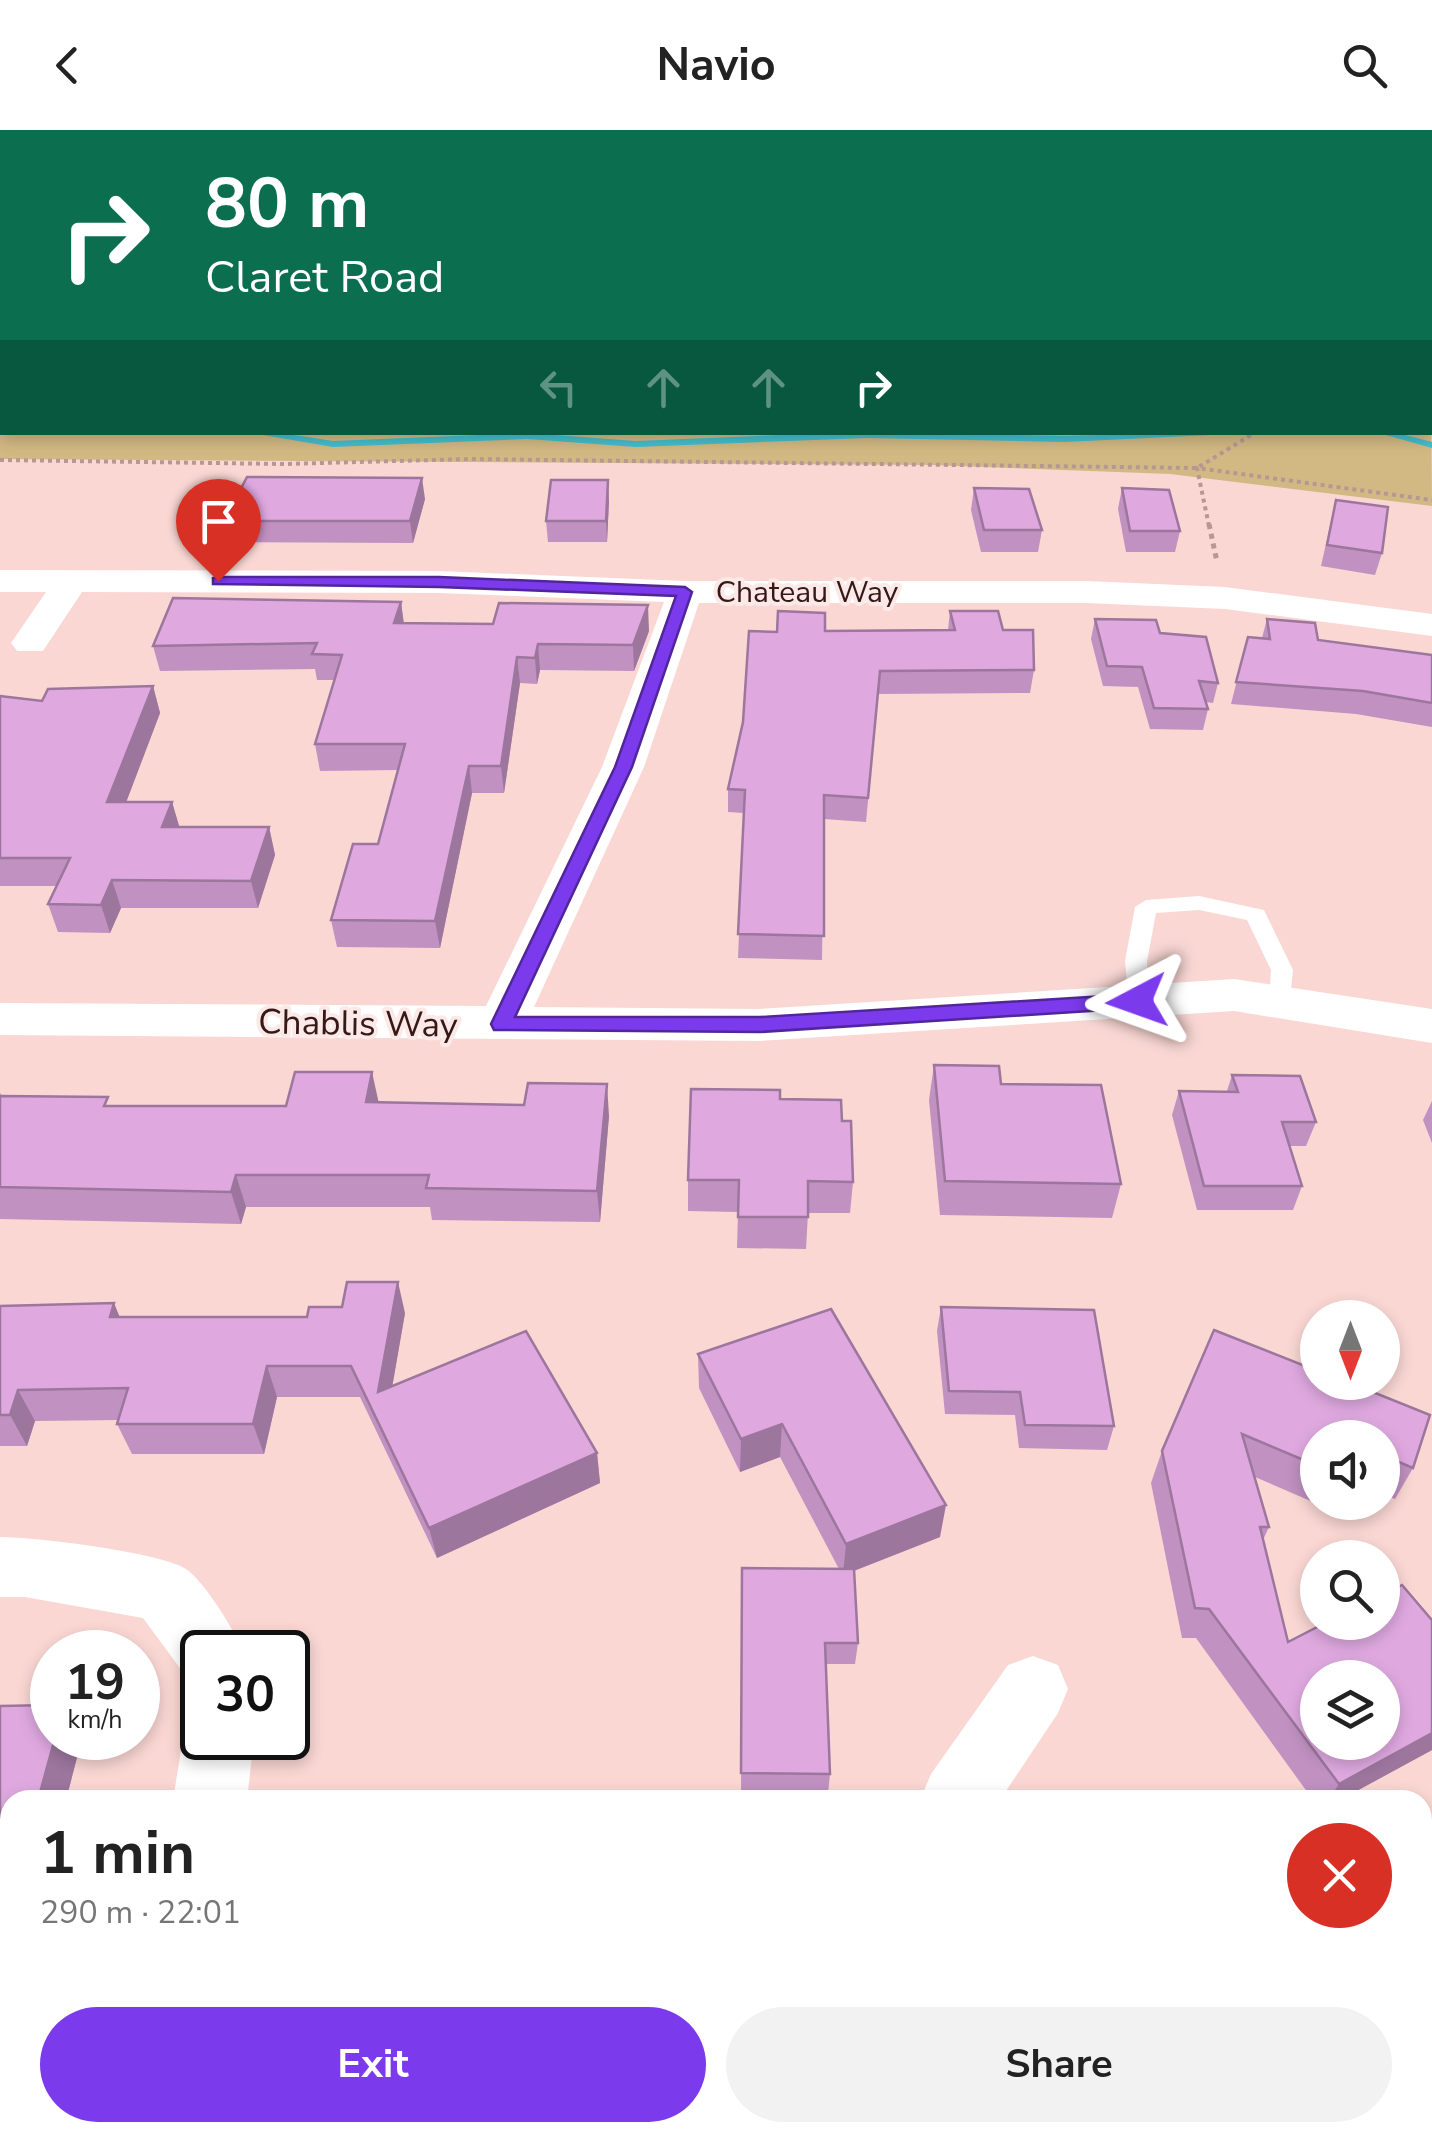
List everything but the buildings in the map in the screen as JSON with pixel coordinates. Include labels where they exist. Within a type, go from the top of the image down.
[{"type":"street","name":"Chateau Way","points":[[0,581],[439,582],[685,592],[1086,592],[1225,598],[1432,625]]},
{"type":"street","points":[[30,643],[71,581]]},
{"type":"street","points":[[501,1024],[624,767],[685,592]]},
{"type":"street","name":"Chablis Way","points":[[0,1019],[760,1024],[1234,994],[1432,1026]]},
{"type":"street","points":[[0,1567],[25,1567],[163,1591],[192,1630]]},
{"type":"street","points":[[963,1790],[1033,1690]]},
{"type":"street","points":[[211,1790],[216,1760]]},
{"type":"lane","points":[[1137,1001],[1136,961],[1146,908],[1199,903],[1256,915],[1282,970],[1281,1002]]},
{"type":"path","points":[[1197,468],[1251,435]]},
{"type":"path","points":[[0,460],[284,464],[470,459],[1197,468],[1432,500]]},
{"type":"path","points":[[1197,468],[1225,598]]},
{"type":"shaded area","points":[[0,435],[1431,435],[1432,506],[1170,474],[931,465],[0,459]]},
{"type":"waterway","points":[[271,435],[333,444],[527,436],[636,444],[867,435]]},
{"type":"waterway","points":[[867,435],[1065,439],[1148,435]]},
{"type":"waterway","points":[[1392,435],[1432,445]]},
{"type":"route","points":[[218,581],[439,582],[685,592],[624,767],[501,1024],[760,1024],[1137,1001]]}]
